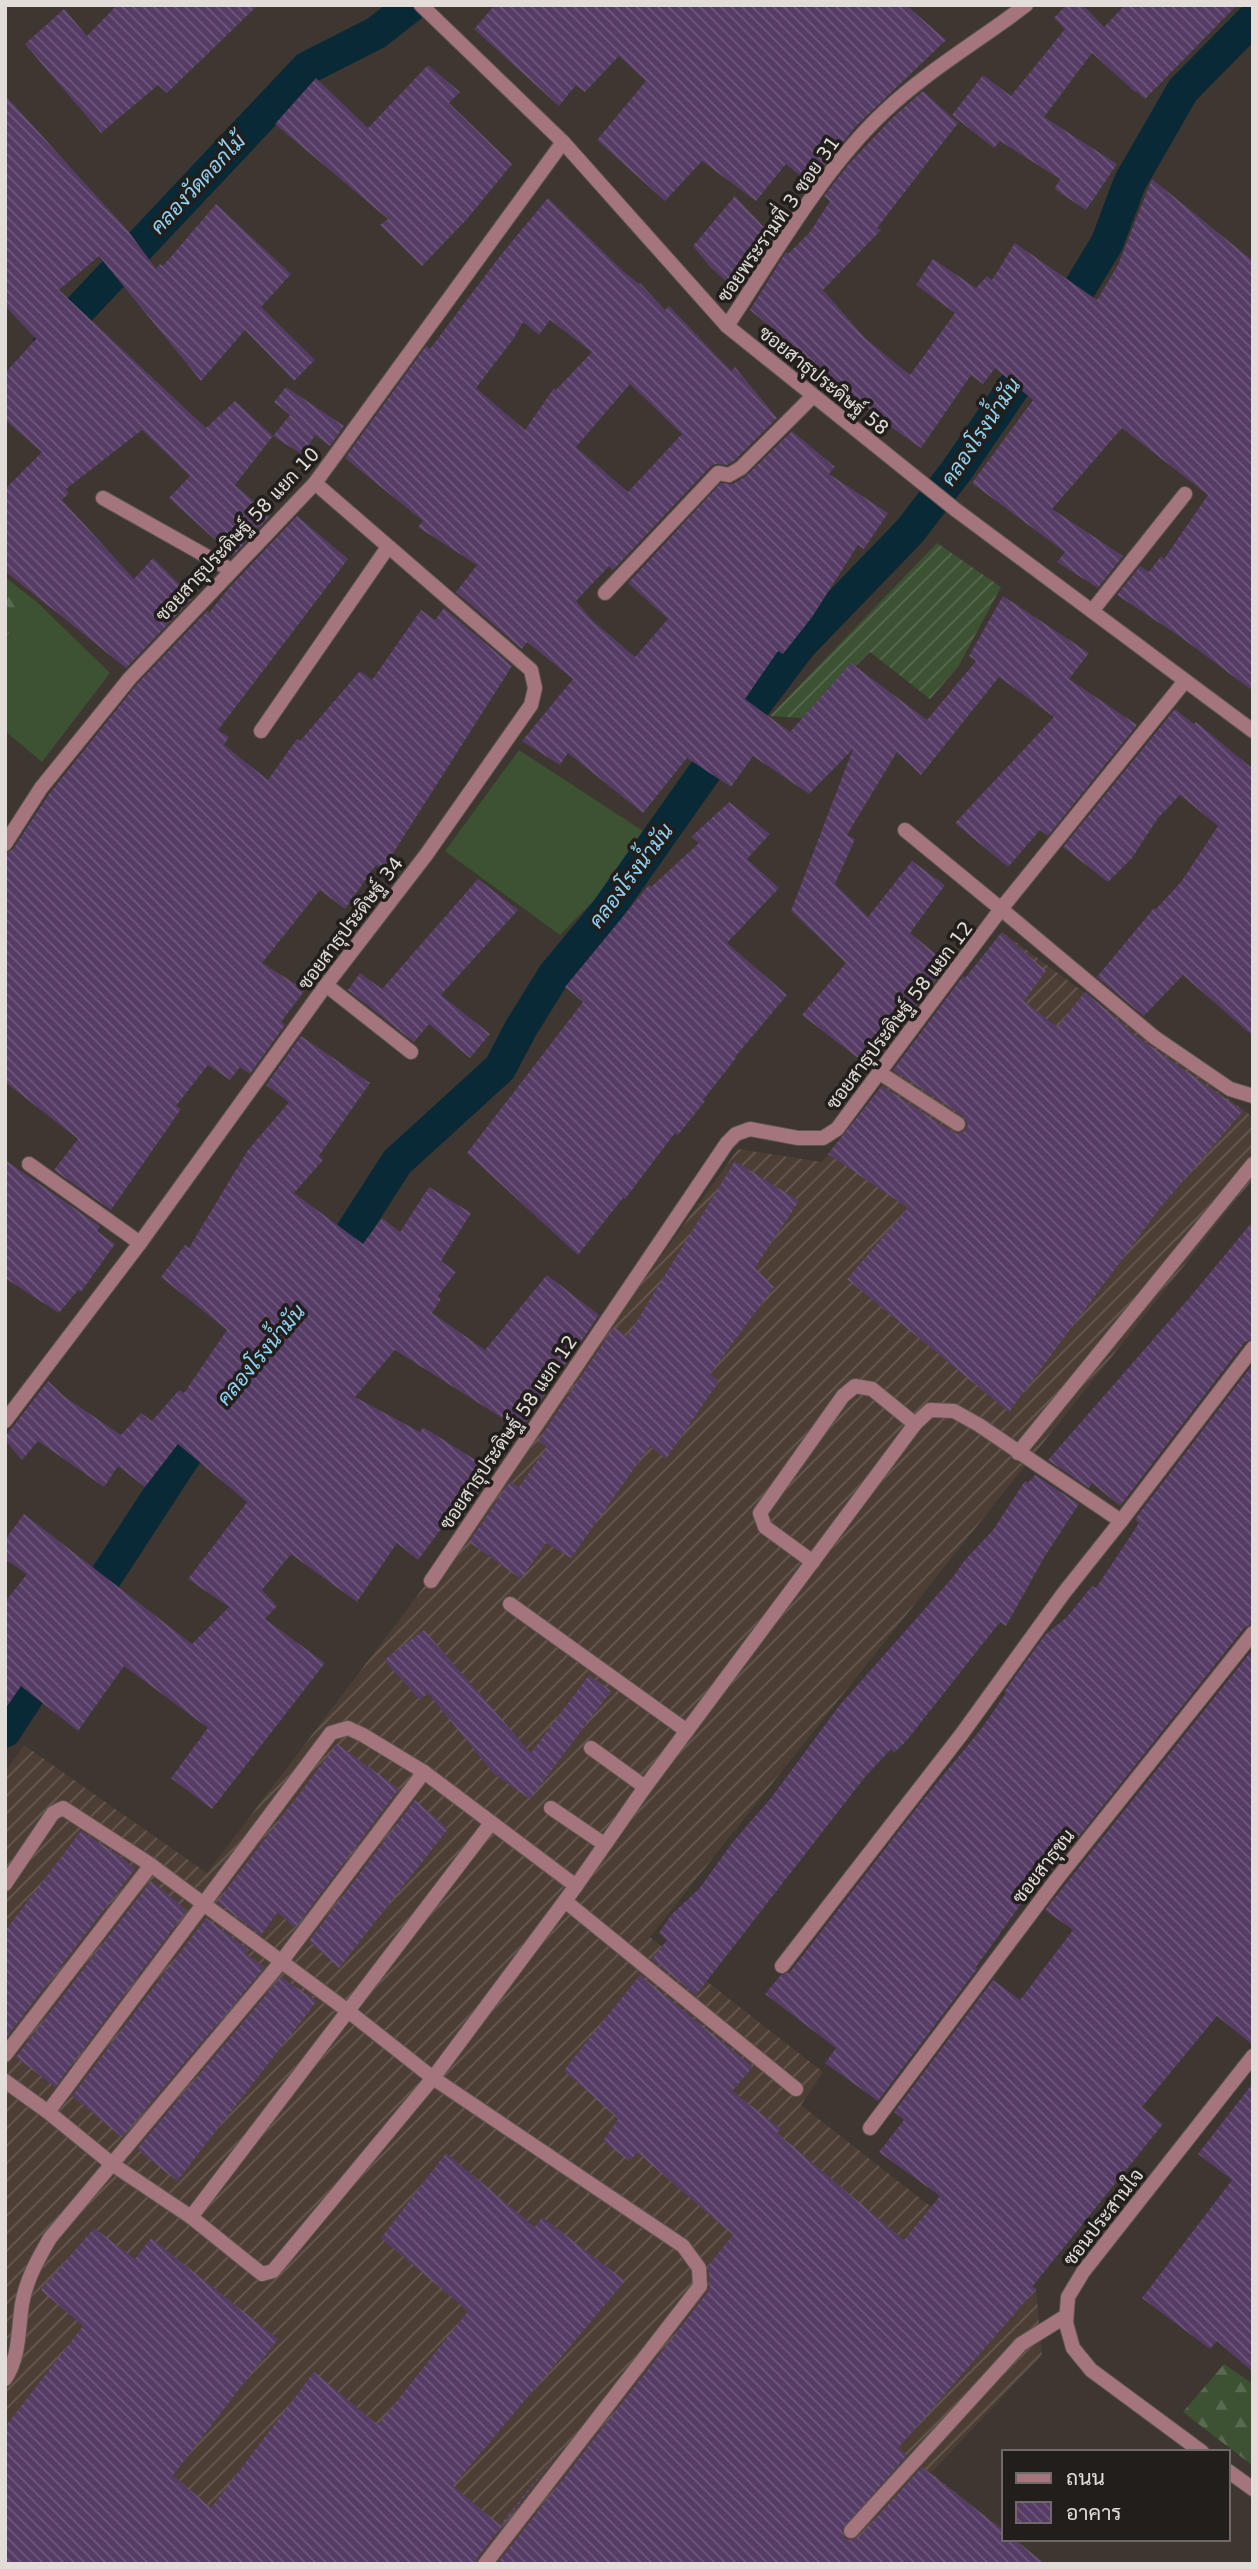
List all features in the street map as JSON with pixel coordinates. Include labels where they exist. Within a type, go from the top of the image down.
[{"type":"street","name":"ซอยสาธุประดิษฐ์ 58","points":[[421,5],[563,142],[727,326],[812,397],[956,510],[1253,731]]},
{"type":"street","name":"ซอยพระรามที่ 3 ซอย 31","points":[[727,326],[841,159],[885,111],[922,80],[1026,5]]},
{"type":"street","name":"ซอยสาธุประดิษฐ์ 58 แยก 10","points":[[5,844],[41,788],[130,678],[315,483],[563,142]]},
{"type":"street","points":[[605,593],[718,473],[729,475],[741,468],[812,397]]},
{"type":"street","name":"ซอยสาธุประดิษฐ์ 34","points":[[5,1421],[139,1243],[326,985],[426,855],[531,705],[535,688],[531,670],[315,483]]},
{"type":"street","points":[[1092,611],[1185,494]]},
{"type":"street","points":[[103,498],[231,570]]},
{"type":"street","points":[[261,731],[387,547]]},
{"type":"street","name":"ซอยสาธุประดิษฐ์ 58 แยก 12","points":[[432,1581],[727,1143],[736,1133],[750,1129],[798,1138],[823,1138],[837,1129],[1001,909],[1185,681]]},
{"type":"street","points":[[905,830],[1154,1037],[1230,1089],[1253,1096]]},
{"type":"street","points":[[326,985],[411,1052]]},
{"type":"street","points":[[880,1073],[958,1125]]},
{"type":"street","points":[[29,1164],[139,1243]]},
{"type":"street","points":[[1018,1453],[1253,1164]]},
{"type":"street","points":[[782,1966],[961,1735],[1063,1594],[1253,1348]]},
{"type":"street","points":[[813,1562],[765,1527],[760,1513],[843,1396],[855,1386],[872,1389],[915,1424]]},
{"type":"street","points":[[5,2081],[112,2164],[191,2217],[262,2274],[268,2274],[433,2078],[915,1424],[930,1410],[954,1411],[979,1425],[1121,1521]]},
{"type":"street","points":[[510,1604],[687,1731]]},
{"type":"street","name":"ซอยสาธุชน","points":[[870,2128],[1056,1880],[1253,1633]]},
{"type":"street","points":[[48,2112],[331,1733],[348,1728],[424,1772],[576,1886]]},
{"type":"street","points":[[590,1748],[645,1787]]},
{"type":"street","points":[[5,2379],[10,2371],[18,2339],[22,2302],[32,2271],[50,2238],[281,1962],[424,1772]]},
{"type":"street","points":[[5,1884],[53,1813],[63,1808],[151,1865],[348,2011],[433,2078],[683,2246],[699,2268],[700,2286],[485,2564]]},
{"type":"street","points":[[551,1808],[604,1844]]},
{"type":"street","points":[[191,2217],[491,1823]]},
{"type":"street","points":[[5,2055],[151,1865]]},
{"type":"street","points":[[565,1901],[796,2089]]},
{"type":"street","name":"ซอนประสานใจ","points":[[1066,2315],[1068,2297],[1083,2272],[1253,2056]]},
{"type":"street","points":[[1066,2315],[1073,2348],[1091,2370],[1199,2450]]},
{"type":"street","points":[[851,2531],[1021,2344],[1066,2315]]},
{"type":"street","points":[[1230,2472],[1253,2489]]},
{"type":"shaded area","points":[[1002,932],[1253,1117],[1253,1179],[650,1937],[823,2072],[801,2105],[1036,2289],[1042,2355],[931,2473],[1002,2529],[1002,2541],[1016,2541],[1045,2564],[5,2564],[5,1772],[24,1745],[207,1873],[415,1599],[738,1149],[822,1162]]},
{"type":"green space","points":[[937,543],[1001,587],[958,667],[930,699],[870,652],[802,718],[770,716]]},
{"type":"green space","points":[[5,577],[38,603],[5,638]]},
{"type":"green space","points":[[38,603],[110,673],[42,762],[5,731],[5,638]]},
{"type":"green space","points":[[519,750],[643,831],[598,896],[560,935],[445,851]]},
{"type":"green space","points":[[1224,2364],[1253,2384],[1253,2466],[1183,2412]]},
{"type":"building","points":[[117,5],[258,5],[167,93],[158,85],[101,133],[25,44],[64,9],[87,36]]},
{"type":"building","points":[[495,5],[906,5],[946,40],[855,127],[810,184],[786,164],[756,201],[702,161],[665,201],[597,140],[646,81],[619,56],[585,92],[576,85],[559,106],[474,29]]},
{"type":"building","points":[[1066,5],[1083,5],[1104,27],[1125,5],[1237,5],[1145,99],[1092,53],[1044,117],[1117,164],[1086,210],[1056,190],[1060,179],[1000,141],[994,148],[952,115],[983,75],[1011,96],[1065,29],[1054,18]]},
{"type":"building","points":[[428,65],[460,92],[449,103],[512,164],[467,219],[422,266],[380,225],[388,219],[275,124],[316,78],[368,128]]},
{"type":"building","points":[[923,91],[958,123],[877,228],[881,230],[823,290],[865,338],[910,375],[955,313],[916,285],[933,259],[976,288],[987,276],[992,280],[1015,243],[1097,300],[1118,265],[1152,179],[1253,261],[1253,691],[1182,638],[1117,595],[1140,566],[1149,572],[1161,556],[1164,559],[1208,495],[1122,428],[1052,509],[1123,556],[1098,588],[1057,562],[1065,552],[972,483],[1033,400],[995,368],[983,384],[971,375],[921,448],[888,425],[750,310],[786,252],[788,254],[810,232],[830,201],[824,196],[848,165],[892,118]]},
{"type":"building","points":[[5,95],[129,232],[156,269],[160,264],[163,266],[216,204],[291,274],[261,307],[315,360],[294,381],[245,330],[201,381],[99,256],[59,290],[206,428],[235,401],[273,436],[235,485],[270,516],[233,556],[169,498],[190,476],[142,430],[66,489],[69,493],[62,500],[134,579],[153,558],[193,598],[126,668],[5,571],[5,489],[42,452],[5,420],[5,373],[36,339],[5,306]]},
{"type":"building","points":[[735,196],[773,237],[738,292],[711,268],[693,246]]},
{"type":"building","points":[[548,198],[624,272],[640,283],[665,310],[669,306],[731,371],[735,367],[777,418],[735,460],[727,465],[711,466],[613,570],[609,566],[576,601],[592,620],[635,657],[668,619],[628,583],[721,483],[733,484],[746,476],[792,431],[835,467],[829,474],[888,513],[864,549],[858,545],[812,617],[783,654],[778,651],[745,699],[790,732],[851,663],[927,720],[976,661],[969,656],[1003,596],[1089,653],[1069,679],[1137,725],[1048,836],[1040,830],[1008,867],[955,823],[1054,717],[999,677],[921,775],[897,752],[847,835],[855,839],[835,884],[868,917],[912,861],[945,885],[910,933],[948,964],[871,1068],[802,1015],[846,963],[791,911],[853,749],[809,794],[753,756],[731,787],[687,758],[643,813],[568,753],[560,765],[522,741],[573,679],[527,642],[522,649],[456,592],[477,565],[418,527],[423,521],[345,458],[426,346],[430,349],[500,256]],"holes":[[[550,320],[592,352],[556,390],[554,388],[525,430],[476,388],[523,322],[539,335]],[[630,384],[682,434],[628,492],[576,447]]]},
{"type":"building","points":[[286,387],[344,426],[330,446],[315,435],[303,455],[273,436],[290,415],[274,402]]},
{"type":"building","points":[[297,516],[348,559],[218,730],[229,737],[224,745],[268,780],[297,739],[300,741],[360,671],[372,680],[421,610],[435,620],[444,608],[512,666],[383,869],[376,865],[345,909],[320,890],[262,963],[305,990],[281,1022],[285,1025],[250,1074],[240,1067],[230,1080],[208,1065],[176,1106],[181,1109],[111,1210],[54,1170],[78,1139],[5,1082],[5,854],[13,849],[49,794],[137,684],[207,611],[209,613]]},
{"type":"building","points":[[1175,709],[1194,724],[1196,722],[1253,769],[1253,1036],[1183,975],[1144,1016],[1097,977],[1154,908],[1156,909],[1181,882],[1218,826],[1180,795],[1158,818],[1132,858],[1108,882],[1063,847]]},
{"type":"building","points":[[729,802],[770,834],[747,859],[779,888],[727,943],[787,995],[735,1057],[678,1135],[675,1133],[578,1255],[467,1153],[583,1002],[565,987],[649,885],[651,887],[699,843],[691,837]]},
{"type":"building","points":[[478,879],[518,910],[441,995],[490,1034],[470,1058],[429,1024],[414,1042],[348,990],[360,973],[382,989]]},
{"type":"building","points":[[1002,932],[1046,971],[1024,1001],[1057,1027],[1085,992],[1129,1031],[1243,1111],[1160,1208],[1009,1412],[847,1279],[908,1208],[828,1154],[882,1086],[953,1132],[958,1134],[966,1130],[968,1124],[963,1116],[893,1070],[963,976],[965,978]]},
{"type":"building","points":[[301,1036],[370,1083],[319,1156],[323,1160],[294,1193],[363,1244],[382,1218],[400,1232],[429,1187],[471,1213],[441,1261],[456,1272],[438,1296],[441,1299],[432,1313],[485,1350],[547,1275],[599,1315],[521,1430],[395,1350],[355,1397],[420,1432],[423,1427],[493,1471],[453,1531],[444,1525],[418,1560],[397,1543],[357,1602],[291,1554],[262,1590],[277,1606],[265,1619],[325,1663],[212,1809],[171,1778],[208,1728],[124,1666],[78,1731],[21,1686],[5,1709],[5,1602],[27,1574],[5,1559],[5,1540],[24,1514],[192,1644],[229,1607],[188,1579],[247,1502],[178,1444],[145,1487],[118,1466],[104,1487],[38,1441],[22,1460],[5,1437],[48,1381],[65,1397],[121,1435],[141,1413],[152,1421],[179,1390],[184,1393],[227,1330],[161,1277],[185,1245],[189,1248],[248,1150],[289,1102],[266,1085]]},
{"type":"building","points":[[5,1160],[100,1226],[97,1231],[115,1244],[81,1292],[78,1290],[59,1313],[5,1278]]},
{"type":"building","points":[[735,1161],[799,1201],[755,1268],[774,1287],[710,1374],[719,1381],[666,1459],[650,1446],[571,1558],[546,1543],[521,1579],[469,1542],[510,1482],[519,1487],[547,1447],[538,1441],[614,1327],[627,1337]]},
{"type":"building","points":[[1253,1221],[1253,1339],[1245,1342],[1120,1506],[1092,1483],[1089,1488],[1048,1460],[1191,1296]]},
{"type":"building","points":[[1253,1364],[1253,1624],[1245,1627],[1029,1899],[1026,1897],[977,1969],[878,2101],[825,2063],[836,2048],[765,1994],[781,1975],[790,1972],[982,1728],[1045,1635],[1067,1617],[1092,1586],[1096,1588],[1139,1523],[1135,1519]]},
{"type":"building","points":[[1035,1475],[1079,1504],[1045,1556],[1006,1626],[1000,1622],[907,1740],[894,1753],[891,1749],[865,1777],[696,1995],[652,1959],[667,1940],[659,1933],[672,1914],[699,1889],[839,1706],[993,1530],[1025,1481],[1028,1483]]},
{"type":"building","points":[[424,1630],[531,1753],[589,1675],[611,1691],[530,1799],[494,1774],[428,1693],[420,1700],[384,1660]]},
{"type":"building","points":[[1253,1649],[1253,2045],[1217,2016],[1142,2107],[1163,2124],[1032,2287],[1036,2289],[898,2448],[907,2455],[842,2530],[844,2538],[848,2540],[858,2538],[922,2467],[1002,2529],[1002,2541],[1016,2541],[1045,2564],[497,2564],[708,2292],[708,2266],[733,2235],[638,2153],[629,2161],[603,2141],[618,2119],[564,2070],[640,1975],[753,2067],[732,2091],[781,2129],[777,2133],[904,2240],[940,2196],[879,2152],[904,2120],[894,2112],[993,1980],[1020,2000],[1073,1930],[1045,1910]]},
{"type":"building","points":[[337,1744],[399,1789],[295,1928],[278,1912],[261,1935],[217,1902]]},
{"type":"building","points":[[415,1800],[448,1829],[339,1968],[309,1941]]},
{"type":"building","points":[[81,1831],[135,1869],[5,2039],[5,1931]]},
{"type":"building","points":[[151,1881],[187,1910],[55,2087],[16,2057]]},
{"type":"building","points":[[206,1918],[249,1950],[246,1954],[265,1967],[122,2137],[72,2096]]},
{"type":"building","points":[[281,1977],[317,2001],[177,2181],[137,2149]]},
{"type":"building","points":[[1253,2083],[1253,2372],[1217,2341],[1210,2349],[1142,2298],[1232,2180],[1198,2154]]},
{"type":"building","points":[[446,2153],[535,2227],[542,2217],[625,2281],[453,2486],[500,2525],[574,2433],[477,2558],[476,2564],[5,2564],[5,2427],[83,2326],[41,2290],[94,2228],[135,2259],[151,2238],[278,2339],[173,2475],[211,2508],[314,2372],[378,2425],[468,2311],[381,2238]]},
{"type":"waterway","name":"คลองวัดดอกไม้","points":[[50,341],[307,68],[376,33],[412,5]]},
{"type":"waterway","name":"คลองโรงน้ำมัน","points":[[327,1271],[397,1162],[500,1068],[554,975],[606,912],[711,763],[800,645],[910,531],[957,470],[1069,306],[1107,243],[1130,182],[1183,90],[1253,19]]},
{"type":"waterway","name":"คลองโรงน้ำมัน","points":[[81,1615],[212,1414]]},
{"type":"waterway","name":"คลองโรงน้ำมัน","points":[[5,1731],[55,1654]]}]
